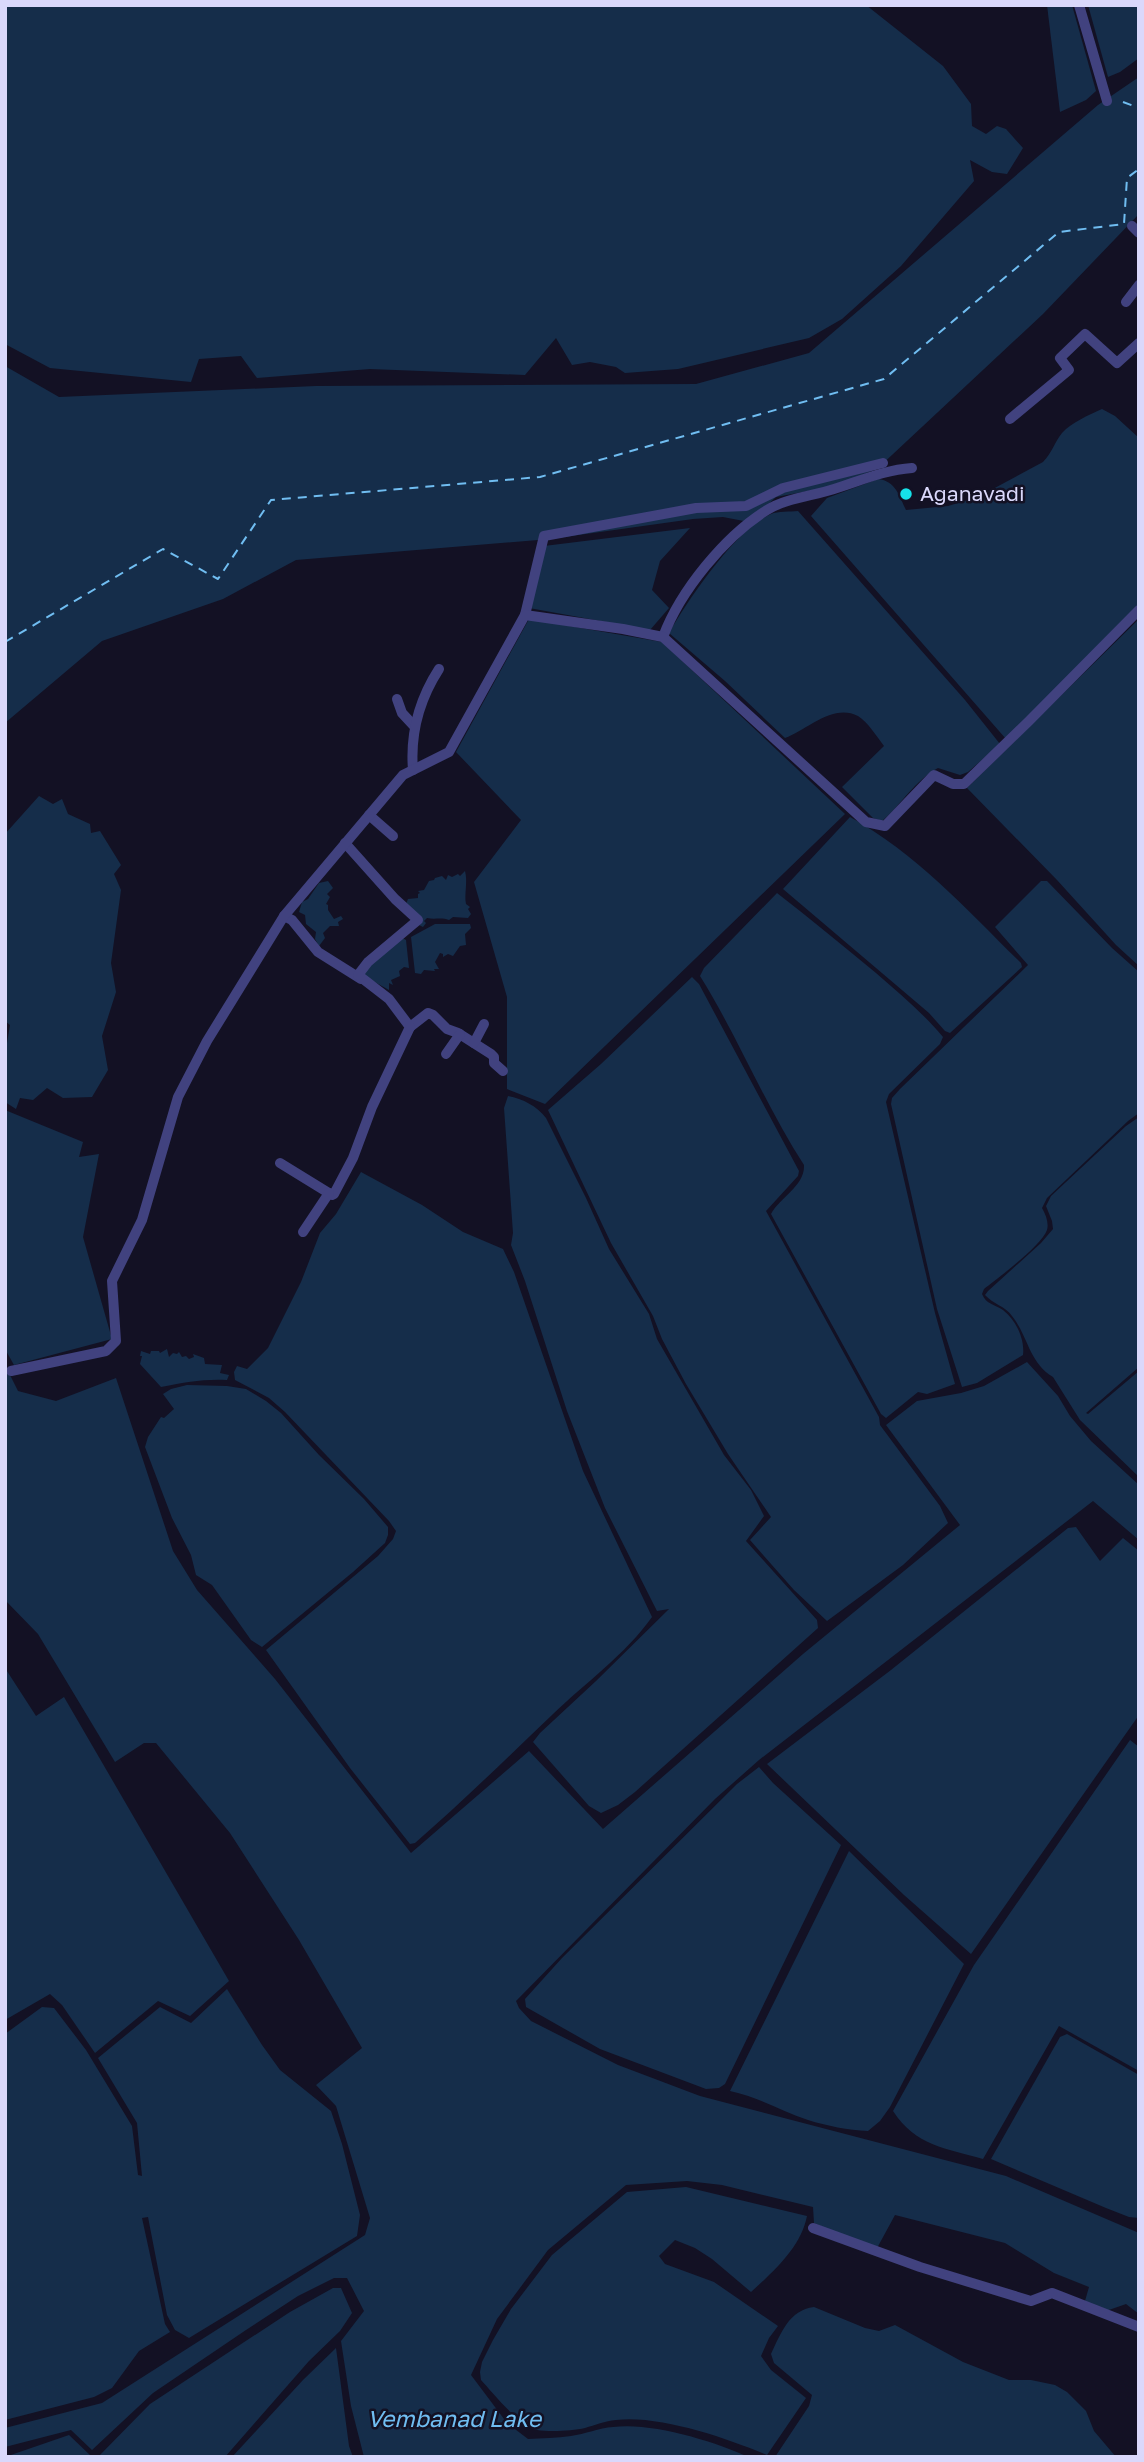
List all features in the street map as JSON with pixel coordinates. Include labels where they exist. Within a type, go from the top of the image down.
[{"type":"street","points":[[1079,5],[1107,101]]},
{"type":"street","points":[[1126,303],[1139,285]]},
{"type":"street","points":[[1010,419],[1069,370],[1060,358],[1085,334],[1117,363],[1139,343]]},
{"type":"street","points":[[11,1371],[106,1351],[116,1341],[112,1281],[142,1220],[178,1097],[207,1041],[284,916],[345,843],[403,775],[449,752],[525,615],[544,536],[696,508],[746,506],[783,488],[883,463]]},
{"type":"street","points":[[663,637],[678,607],[720,548],[768,509],[874,475],[912,468]]},
{"type":"street","points":[[525,615],[663,637],[866,822],[885,826],[934,775],[953,784],[964,784],[1139,610]]},
{"type":"street","points":[[413,770],[417,713],[439,669]]},
{"type":"street","points":[[397,699],[402,713],[415,727]]},
{"type":"street","points":[[369,815],[393,836]]},
{"type":"street","points":[[345,843],[395,899],[418,920],[360,970],[358,975],[361,979]]},
{"type":"street","points":[[284,916],[292,920],[318,952],[389,999],[410,1027]]},
{"type":"street","points":[[281,1163],[334,1194],[354,1158],[372,1107],[410,1027],[428,1013],[447,1029],[460,1034],[494,1057],[494,1063],[503,1071]]},
{"type":"street","points":[[474,1043],[484,1024]]},
{"type":"street","points":[[446,1054],[460,1034]]},
{"type":"street","points":[[303,1232],[329,1193]]},
{"type":"street","points":[[813,2228],[920,2267],[1031,2301],[1046,2293],[1052,2293],[1139,2327]]},
{"type":"water","points":[[5,5],[866,5],[943,66],[971,104],[972,126],[986,134],[997,126],[1006,129],[1023,148],[1007,174],[992,172],[970,160],[974,181],[901,266],[842,319],[809,338],[678,369],[625,373],[616,367],[590,362],[572,365],[556,338],[525,375],[370,369],[257,378],[241,356],[199,359],[191,382],[50,368],[5,344]]},
{"type":"water","points":[[1047,5],[1072,5],[1096,91],[1086,100],[1060,112]]},
{"type":"water","points":[[1088,5],[1139,5],[1139,58],[1108,77]]},
{"type":"water","points":[[1139,77],[1139,214],[1043,314],[877,469],[835,486],[776,497],[749,522],[723,517],[693,519],[550,539],[296,560],[223,599],[102,641],[5,723],[5,366],[59,397],[316,386],[696,384],[809,353],[1098,105]]},
{"type":"water","points":[[1102,409],[1115,416],[1139,438],[1139,604],[1006,739],[811,516],[827,498],[878,479],[893,486],[906,510],[948,506],[978,497],[1043,462],[1066,429]]},
{"type":"water","points":[[798,511],[965,700],[1000,744],[968,772],[960,775],[938,768],[930,773],[882,821],[873,818],[842,787],[884,746],[862,719],[849,713],[830,715],[785,738],[669,633],[700,585],[743,534],[771,514]]},
{"type":"water","points":[[690,528],[660,561],[652,590],[669,608],[650,630],[529,608],[544,546]]},
{"type":"water","points":[[529,619],[662,642],[845,814],[545,1104],[507,1089],[507,997],[474,882],[521,820],[456,752]]},
{"type":"water","points":[[1139,619],[1139,966],[967,788]]},
{"type":"water","points":[[39,796],[53,804],[62,799],[68,814],[90,824],[91,833],[100,831],[121,865],[114,874],[121,890],[111,963],[116,992],[102,1036],[108,1070],[92,1097],[63,1098],[47,1088],[33,1100],[20,1098],[16,1109],[5,1102],[5,1055],[10,1025],[5,1021],[5,834]]},
{"type":"water","points":[[850,817],[874,831],[919,865],[1021,963],[1022,967],[950,1033],[783,889]]},
{"type":"water","points":[[465,871],[466,904],[470,907],[468,909],[471,914],[468,918],[427,918],[423,927],[419,925],[406,904],[408,899],[418,898],[418,891],[424,890],[429,881],[435,878],[442,876],[446,880],[448,875],[460,876]]},
{"type":"water","points":[[328,881],[333,888],[327,894],[330,897],[326,904],[328,910],[334,919],[341,916],[343,919],[338,922],[339,926],[330,926],[323,933],[325,938],[319,946],[315,939],[316,932],[306,924],[305,915],[299,912],[302,902],[308,899],[319,883]]},
{"type":"water","points":[[1041,881],[1047,881],[1139,972],[1139,1113],[1047,1198],[1042,1208],[1048,1225],[1043,1237],[1019,1261],[984,1289],[982,1294],[986,1300],[1008,1314],[1016,1324],[1023,1343],[1023,1355],[977,1383],[962,1387],[937,1309],[891,1104],[892,1098],[900,1089],[1028,965],[995,927]]},
{"type":"water","points":[[777,893],[876,973],[943,1037],[940,1044],[889,1094],[886,1102],[935,1313],[955,1384],[927,1394],[918,1392],[886,1418],[881,1414],[771,1214],[801,1179],[804,1165],[700,976],[704,968]]},
{"type":"water","points":[[435,924],[470,924],[471,928],[465,934],[466,945],[460,946],[453,956],[448,954],[443,957],[440,953],[435,962],[439,969],[415,973],[411,937]]},
{"type":"water","points":[[399,936],[406,940],[409,968],[404,967],[399,971],[400,976],[391,980],[393,985],[389,983],[389,990],[364,976],[365,969]]},
{"type":"water","points":[[692,977],[699,984],[799,1171],[798,1176],[766,1211],[879,1417],[880,1425],[940,1506],[948,1523],[903,1565],[827,1621],[794,1590],[750,1540],[771,1517],[728,1454],[686,1384],[653,1316],[611,1243],[548,1110],[601,1064]]},
{"type":"water","points":[[508,1096],[529,1104],[546,1118],[609,1249],[649,1314],[657,1339],[724,1455],[751,1490],[764,1516],[746,1541],[817,1620],[818,1628],[635,1792],[618,1805],[601,1813],[589,1806],[533,1742],[669,1609],[657,1611],[605,1508],[567,1411],[511,1245],[513,1233],[504,1108]]},
{"type":"water","points":[[5,1110],[83,1142],[79,1157],[99,1154],[83,1237],[112,1339],[14,1365],[5,1349]]},
{"type":"water","points":[[1139,1117],[1139,1367],[1086,1413],[1139,1371],[1139,1477],[1080,1420],[1053,1377],[1034,1357],[1012,1316],[985,1295],[1053,1229],[1046,1206],[1051,1196]]},
{"type":"water","points":[[361,1172],[422,1205],[463,1232],[503,1249],[514,1272],[583,1471],[652,1617],[617,1656],[433,1827],[415,1843],[410,1844],[350,1768],[266,1650],[378,1556],[393,1539],[396,1531],[285,1412],[269,1398],[235,1380],[234,1372],[237,1366],[247,1369],[268,1348],[301,1282],[320,1233],[336,1214]]},
{"type":"water","points":[[167,1349],[169,1357],[179,1352],[182,1357],[189,1359],[194,1357],[193,1354],[204,1358],[205,1364],[222,1365],[220,1373],[229,1375],[227,1380],[194,1381],[161,1387],[140,1364],[140,1356],[141,1351],[150,1354],[151,1351],[160,1353]]},
{"type":"water","name":"Vembanad Lake","points":[[1027,1362],[1058,1396],[1070,1416],[1091,1441],[1139,1485],[1139,1540],[1093,1501],[759,1760],[715,1799],[516,2001],[531,2021],[618,2065],[700,2096],[1006,2176],[1139,2233],[1139,2314],[1126,2304],[1106,2311],[1085,2301],[1089,2287],[1054,2273],[1005,2243],[895,2215],[876,2250],[814,2223],[813,2207],[722,2185],[687,2181],[626,2185],[548,2250],[497,2319],[471,2375],[507,2423],[528,2439],[571,2436],[613,2427],[646,2427],[700,2439],[749,2457],[364,2457],[351,2406],[341,2341],[364,2311],[347,2278],[334,2278],[298,2296],[246,2330],[153,2393],[92,2450],[71,2430],[5,2447],[5,2428],[102,2403],[365,2235],[370,2218],[336,2106],[316,2085],[362,2048],[299,1940],[230,1833],[156,1743],[144,1743],[115,1762],[38,1634],[5,1600],[5,1365],[18,1391],[56,1401],[116,1378],[173,1551],[197,1590],[275,1679],[411,1853],[529,1751],[603,1829],[803,1654],[960,1525],[886,1425],[917,1401],[984,1386]]},
{"type":"water","points":[[187,1385],[246,1389],[266,1401],[281,1413],[388,1527],[385,1543],[262,1647],[251,1640],[212,1585],[196,1575],[191,1555],[172,1518],[145,1447],[161,1417],[164,1418],[174,1409],[163,1394]]},
{"type":"water","points":[[1076,1527],[1100,1561],[1123,1538],[1139,1551],[1139,1715],[971,1954],[904,1895],[767,1764],[891,1670],[1068,1528]]},
{"type":"water","points":[[5,1668],[36,1716],[64,1697],[229,1981],[190,2016],[158,2001],[95,2053],[62,2005],[50,1994],[5,2020]]},
{"type":"water","points":[[1130,1740],[1139,1747],[1139,2071],[1059,2026],[983,2159],[922,2139],[911,2132],[893,2111],[974,1965]]},
{"type":"water","points":[[759,1767],[841,1845],[725,2084],[719,2088],[706,2089],[600,2049],[526,2007],[525,1999],[562,1958],[737,1784]]},
{"type":"water","points":[[849,1851],[964,1964],[890,2107],[868,2131],[815,2122],[730,2091]]},
{"type":"water","points":[[227,1989],[280,2070],[331,2111],[360,2215],[357,2236],[189,2338],[175,2330],[167,2315],[148,2217],[142,2218],[165,2324],[170,2332],[139,2351],[112,2388],[94,2397],[5,2420],[5,2034],[42,2007],[54,2008],[86,2050],[132,2126],[138,2175],[142,2176],[137,2123],[98,2058],[160,2007],[191,2023]]},
{"type":"water","points":[[1067,2034],[1139,2075],[1139,2218],[1106,2208],[991,2159],[1060,2037]]},
{"type":"water","points":[[686,2187],[807,2216],[793,2248],[751,2292],[712,2259],[675,2240],[659,2256],[665,2264],[714,2282],[778,2326],[761,2356],[771,2370],[806,2398],[767,2455],[713,2435],[652,2421],[616,2420],[580,2429],[554,2431],[530,2428],[507,2409],[481,2380],[482,2362],[511,2309],[552,2255],[627,2192]]},
{"type":"water","points":[[333,2288],[341,2288],[352,2313],[340,2331],[309,2361],[225,2457],[98,2457],[150,2404],[290,2312]]},
{"type":"water","points":[[814,2307],[865,2328],[879,2331],[895,2325],[963,2362],[1009,2380],[1031,2380],[1055,2385],[1067,2392],[1086,2411],[1094,2431],[1116,2457],[775,2457],[809,2406],[812,2395],[774,2363],[771,2354],[792,2318],[805,2309]]},
{"type":"water","points":[[336,2348],[349,2446],[353,2457],[232,2457],[303,2380]]},
{"type":"water","points":[[69,2435],[92,2457],[5,2457]]},
{"type":"ferry route","points":[[1123,102],[1139,108]]},
{"type":"ferry route","points":[[5,642],[163,549],[218,579],[271,500],[540,477],[884,379],[1059,232],[1124,224],[1127,178],[1139,169]]},
{"type":"place","name":"Aganavadi","points":[[906,494]]}]
